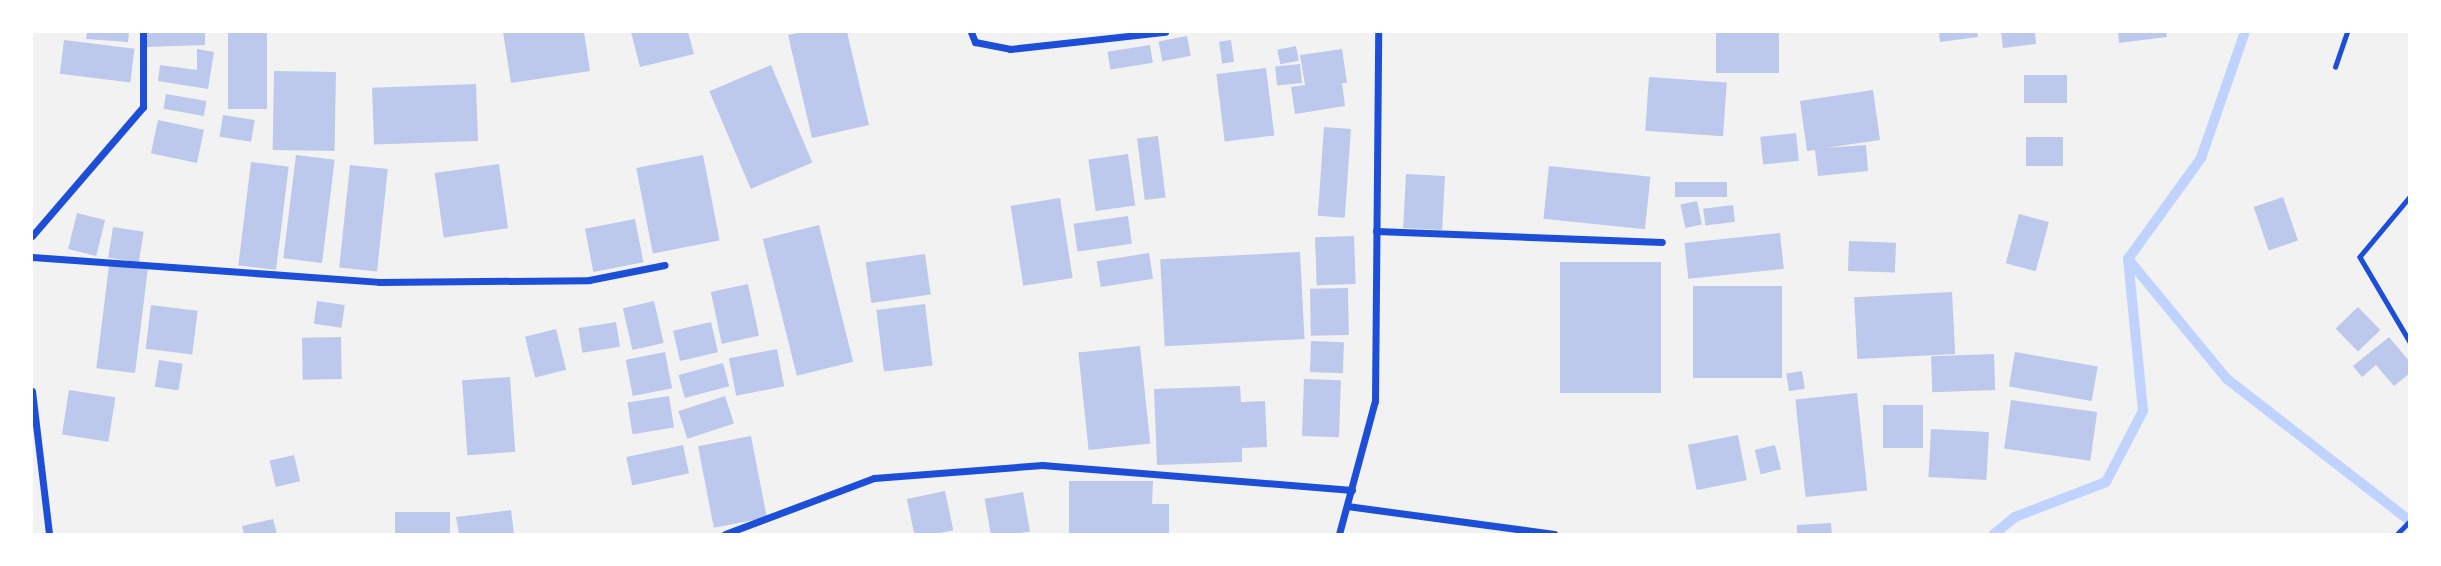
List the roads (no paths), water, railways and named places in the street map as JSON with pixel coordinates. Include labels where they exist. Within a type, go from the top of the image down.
[{"type":"street","points":[[32,236],[143,107],[143,32]]},
{"type":"street","points":[[971,32],[975,42],[1010,49],[1165,32]]},
{"type":"street","points":[[1339,534],[1375,401],[1378,32]]},
{"type":"street","points":[[1376,231],[1662,242]]},
{"type":"street","points":[[32,257],[379,282],[589,280],[665,265]]},
{"type":"street","points":[[32,391],[50,534]]},
{"type":"street","points":[[725,534],[874,478],[1042,465],[1352,490]]},
{"type":"street","points":[[1347,506],[1554,534]]},
{"type":"waterway","points":[[1994,534],[2015,517],[2106,482],[2143,411],[2128,259],[2201,158],[2245,32]]},
{"type":"waterway","points":[[2128,259],[2227,379],[2410,521]]}]
